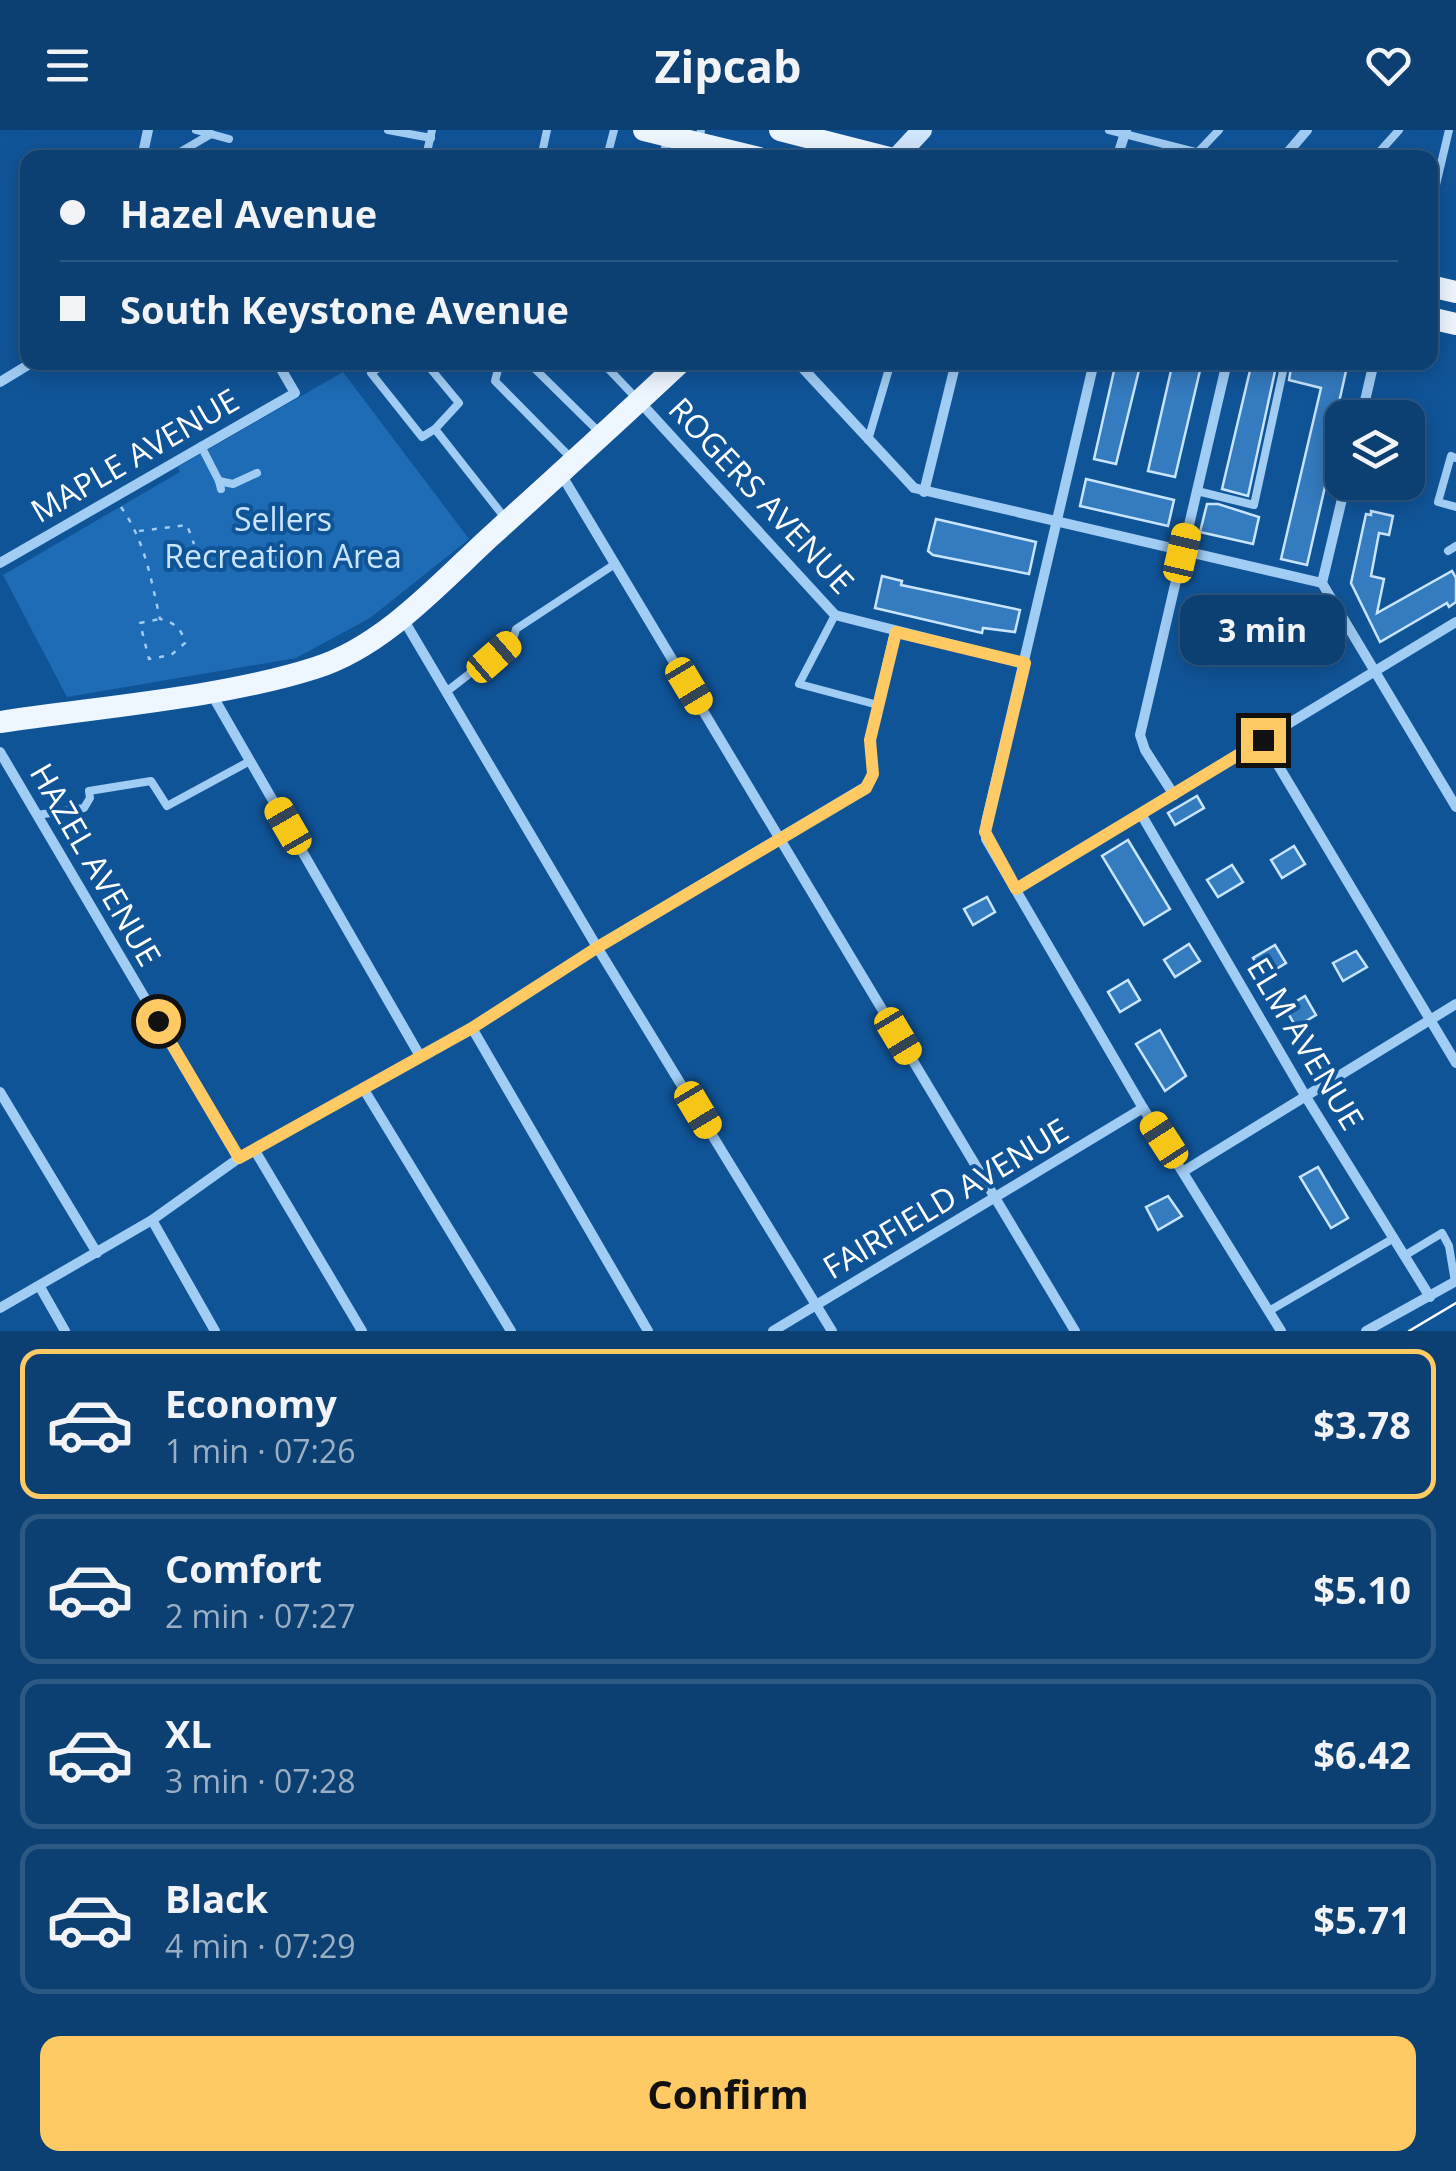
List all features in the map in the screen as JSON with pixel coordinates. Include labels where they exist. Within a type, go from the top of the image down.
[{"type":"main road","points":[[644,130],[665,147],[698,143],[725,150]]},
{"type":"main road","points":[[780,130],[839,138],[871,150]]},
{"type":"main road","points":[[901,150],[922,130]]},
{"type":"main road","points":[[0,722],[210,690],[317,668],[368,642],[508,522],[673,370]]},
{"type":"street","points":[[143,150],[148,130]]},
{"type":"street","points":[[1290,150],[1306,130]]},
{"type":"street","points":[[144,145],[147,150]]},
{"type":"street","name":"MAPLE AVENUE","points":[[0,563],[295,394],[282,370]]},
{"type":"street","points":[[804,370],[906,481],[924,492],[1322,583]]},
{"type":"street","points":[[924,492],[954,370]]},
{"type":"street","points":[[1092,370],[985,832],[1143,1108],[1281,1331]]},
{"type":"street","points":[[1174,795],[1145,750],[1140,735],[1226,370]]},
{"type":"street","points":[[1365,400],[1372,370]]},
{"type":"street","name":"ROGERS AVENUE","points":[[638,402],[835,615],[1025,663]]},
{"type":"street","points":[[567,467],[615,564],[1074,1331]]},
{"type":"street","points":[[1342,500],[1322,583],[1456,807]]},
{"type":"street","points":[[401,616],[832,1331]]},
{"type":"street","points":[[1016,889],[1456,622]]},
{"type":"street","points":[[0,1308],[152,1220],[239,1158],[472,1028],[598,947],[869,784],[873,774],[870,740],[896,632]]},
{"type":"street","points":[[210,690],[420,1056]]},
{"type":"street","points":[[1263,740],[1456,1062]]},
{"type":"street","name":"HAZEL AVENUE","points":[[0,752],[239,1158]]},
{"type":"street","name":"ELM AVENUE","points":[[1142,814],[1306,1097],[1430,1298]]},
{"type":"street","points":[[1184,1171],[1456,1004]]},
{"type":"street","points":[[472,1028],[648,1331]]},
{"type":"street","points":[[362,1088],[511,1331]]},
{"type":"street","points":[[0,1092],[98,1253]]},
{"type":"street","name":"FAIRFIELD AVENUE","points":[[772,1331],[1143,1108]]},
{"type":"street","points":[[254,1149],[362,1331]]},
{"type":"street","points":[[152,1220],[215,1331]]},
{"type":"street","points":[[1366,1331],[1456,1281]]},
{"type":"street","points":[[40,1287],[65,1331]]},
{"type":"lane","points":[[196,130],[229,139]]},
{"type":"lane","points":[[388,130],[432,134]]},
{"type":"lane","points":[[1110,130],[1191,150]]},
{"type":"lane","points":[[1200,150],[1219,130]]},
{"type":"lane","points":[[1381,150],[1399,130]]},
{"type":"lane","points":[[1438,176],[1449,130]]},
{"type":"lane","points":[[184,150],[211,134]]},
{"type":"lane","points":[[375,370],[371,373],[422,437],[460,402],[431,370]]},
{"type":"lane","points":[[497,370],[494,381],[567,467]]},
{"type":"lane","points":[[536,370],[602,435]]},
{"type":"lane","points":[[609,370],[638,402]]},
{"type":"lane","points":[[868,440],[889,370]]},
{"type":"lane","points":[[1197,491],[1254,505],[1283,370]]},
{"type":"lane","points":[[435,429],[508,522]]},
{"type":"lane","points":[[201,446],[220,485],[258,474]]},
{"type":"lane","points":[[1456,458],[1451,456],[1438,502],[1456,507]]},
{"type":"lane","points":[[251,559],[270,562],[290,554]]},
{"type":"lane","points":[[446,692],[513,640],[516,629],[615,564]]},
{"type":"lane","points":[[835,615],[799,684],[878,705]]},
{"type":"lane","points":[[38,816],[84,808],[89,791],[151,781],[167,806],[250,761]]},
{"type":"lane","points":[[1404,1256],[1442,1234],[1449,1246],[1456,1281]]},
{"type":"lane","points":[[1269,1311],[1394,1238]]},
{"type":"path","points":[[114,498],[137,531],[161,622]]},
{"type":"path","points":[[137,531],[187,525],[194,544]]},
{"type":"path","points":[[170,621],[185,643],[149,659],[140,623],[161,622],[170,621]]},
{"type":"green space","name":"Sellers Recreation Area","points":[[343,372],[469,539],[370,618],[296,658],[67,697],[3,575],[180,472],[178,467]]},
{"type":"building","points":[[1114,370],[1139,370],[1116,464],[1094,459]]},
{"type":"building","points":[[1171,370],[1200,370],[1175,477],[1148,471]]},
{"type":"building","points":[[1250,370],[1275,370],[1248,496],[1222,489]]},
{"type":"building","points":[[1291,370],[1346,370],[1340,400],[1325,400],[1325,487],[1307,565],[1281,559],[1321,388],[1289,380]]},
{"type":"building","points":[[1086,479],[1174,500],[1168,526],[1080,506]]},
{"type":"building","points":[[1207,504],[1259,517],[1253,544],[1200,532]]},
{"type":"building","points":[[1371,511],[1393,516],[1389,535],[1379,533],[1371,576],[1384,579],[1377,613],[1452,571],[1456,578],[1456,602],[1449,607],[1447,603],[1380,642],[1351,583],[1366,514],[1371,515]]},
{"type":"building","points":[[936,519],[1036,542],[1029,574],[933,555],[928,551]]},
{"type":"building","points":[[882,576],[902,581],[901,585],[1020,610],[1015,632],[983,628],[982,633],[875,608]]},
{"type":"building","points":[[1197,796],[1204,808],[1175,825],[1168,813]]},
{"type":"building","points":[[1128,840],[1170,909],[1144,925],[1102,856]]},
{"type":"building","points":[[1294,846],[1305,864],[1282,878],[1271,860]]},
{"type":"building","points":[[1232,865],[1243,882],[1218,897],[1207,880]]},
{"type":"building","points":[[987,897],[995,912],[973,925],[964,909]]},
{"type":"building","points":[[1189,944],[1200,961],[1175,977],[1164,960]]},
{"type":"building","points":[[1275,945],[1286,963],[1265,976],[1253,958]]},
{"type":"building","points":[[1356,951],[1367,967],[1343,981],[1333,963]]},
{"type":"building","points":[[1128,980],[1140,1000],[1120,1012],[1108,992]]},
{"type":"building","points":[[1305,996],[1316,1015],[1296,1027],[1285,1008]]},
{"type":"building","points":[[1160,1030],[1186,1076],[1165,1091],[1136,1044]]},
{"type":"building","points":[[1318,1167],[1348,1218],[1331,1228],[1300,1177]]},
{"type":"building","points":[[1168,1196],[1182,1216],[1158,1230],[1146,1207]]},
{"type":"tram line","points":[[1409,1331],[1456,1303]]},
{"type":"route","points":[[158,1021],[239,1158],[472,1028],[598,947],[866,788],[873,774],[870,740],[896,632],[1025,663],[985,832],[1016,889],[1263,740]]}]
